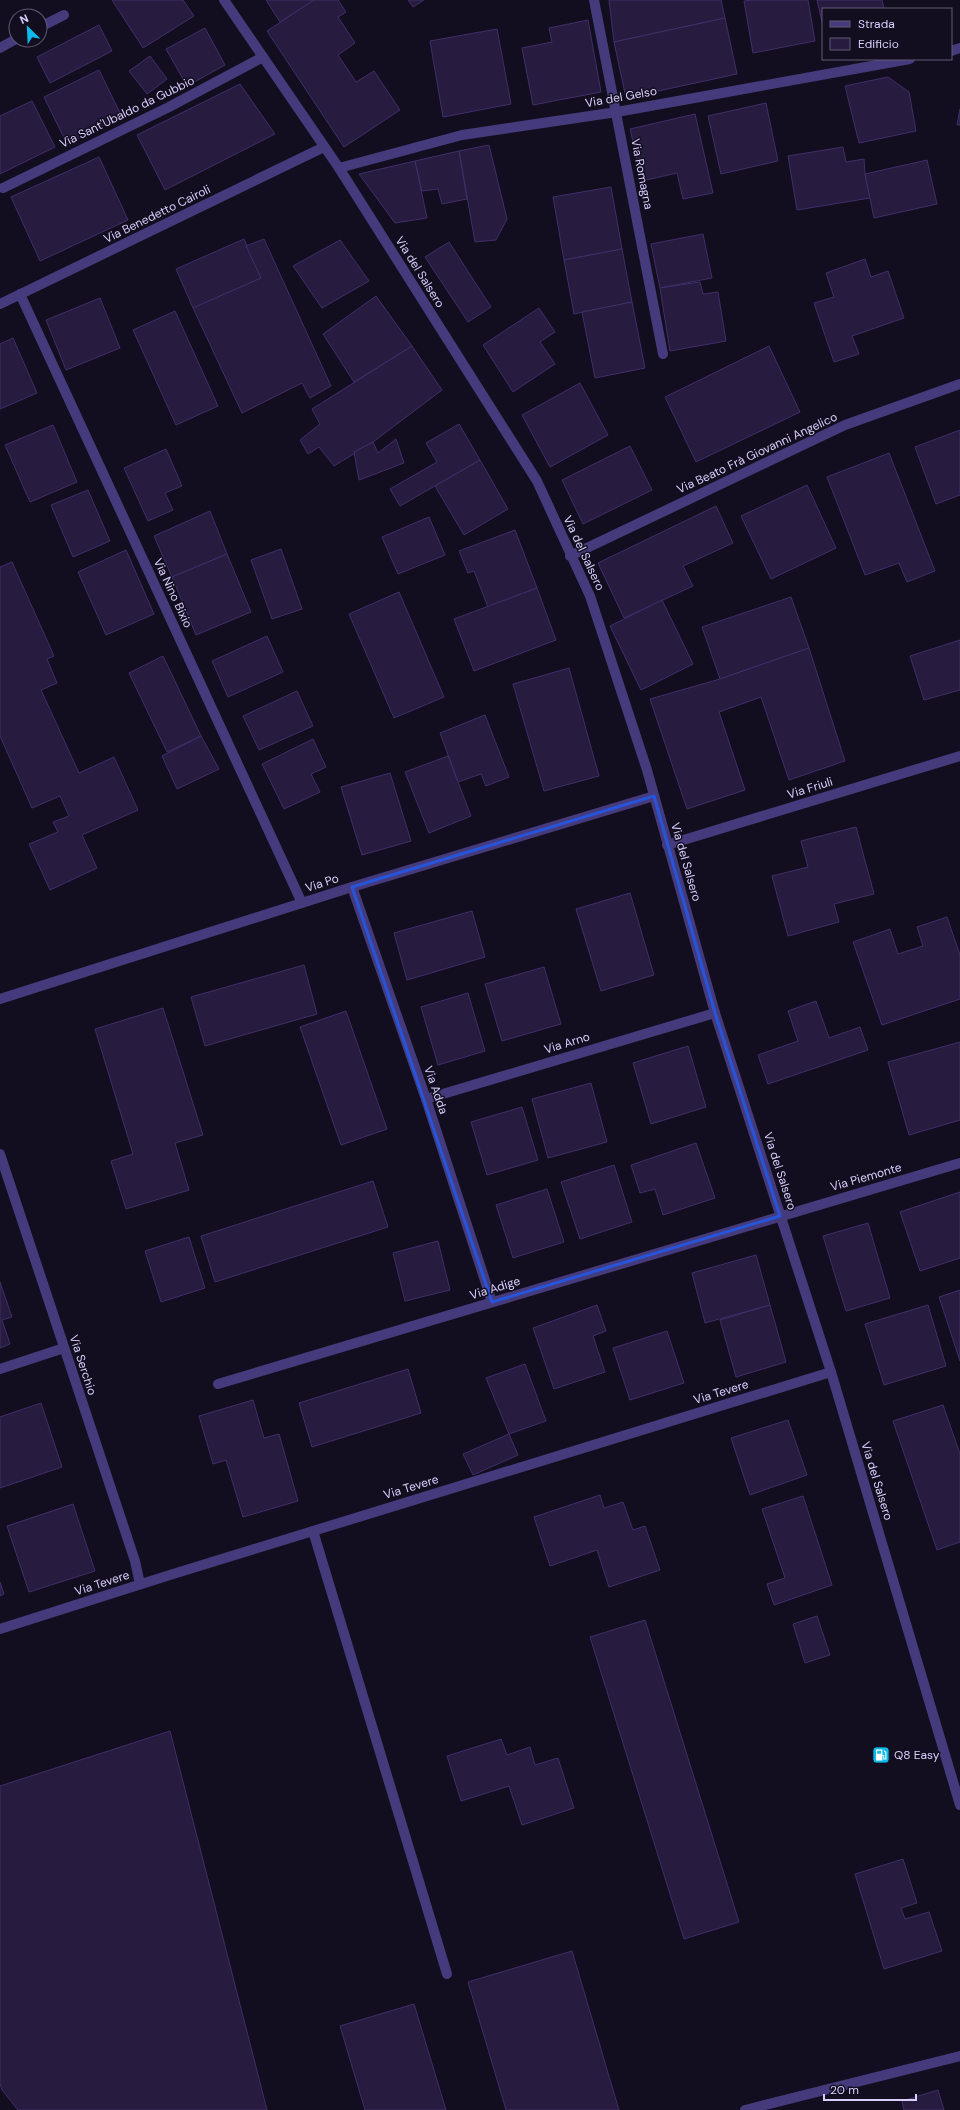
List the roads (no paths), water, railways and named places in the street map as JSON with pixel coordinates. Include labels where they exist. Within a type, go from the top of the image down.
[{"type":"street","name":"Via del Salsero","points":[[224,0],[339,168],[537,481],[570,556],[590,596],[648,770],[667,845],[715,1013],[831,1372],[960,1805]]},
{"type":"street","name":"Via Romagna","points":[[594,0],[663,354]]},
{"type":"street","points":[[48,24],[64,15]]},
{"type":"street","name":"Via Sant'Ubaldo da Gubbio","points":[[2,188],[169,107],[263,57]]},
{"type":"street","name":"Via del Gelso","points":[[339,168],[462,136],[617,112],[904,60]]},
{"type":"street","name":"Via Benedetto Cairoli","points":[[0,304],[324,147]]},
{"type":"street","name":"Via Nino Bixio","points":[[20,294],[302,903]]},
{"type":"street","name":"Via Beato Frà Giovanni Angelico","points":[[570,556],[845,425],[960,384]]},
{"type":"street","name":"Via Friuli","points":[[667,845],[960,756]]},
{"type":"street","name":"Via Po","points":[[0,999],[352,887],[654,796]]},
{"type":"street","name":"Via Adda","points":[[352,887],[426,1099],[492,1302]]},
{"type":"street","name":"Via Arno","points":[[426,1099],[715,1013]]},
{"type":"street","name":"Via Serchio","points":[[0,1154],[135,1561],[140,1584]]},
{"type":"street","name":"Via Piemonte","points":[[780,1216],[960,1163]]},
{"type":"street","name":"Via Adige","points":[[218,1384],[780,1216]]},
{"type":"street","points":[[0,1369],[64,1348]]},
{"type":"street","name":"Via Tevere","points":[[0,1629],[313,1530],[831,1372]]},
{"type":"street","points":[[313,1530],[447,1974]]},
{"type":"street","points":[[745,2110],[960,2056]]},
{"type":"place","name":"Q8 Easy","points":[[881,1755]]}]
